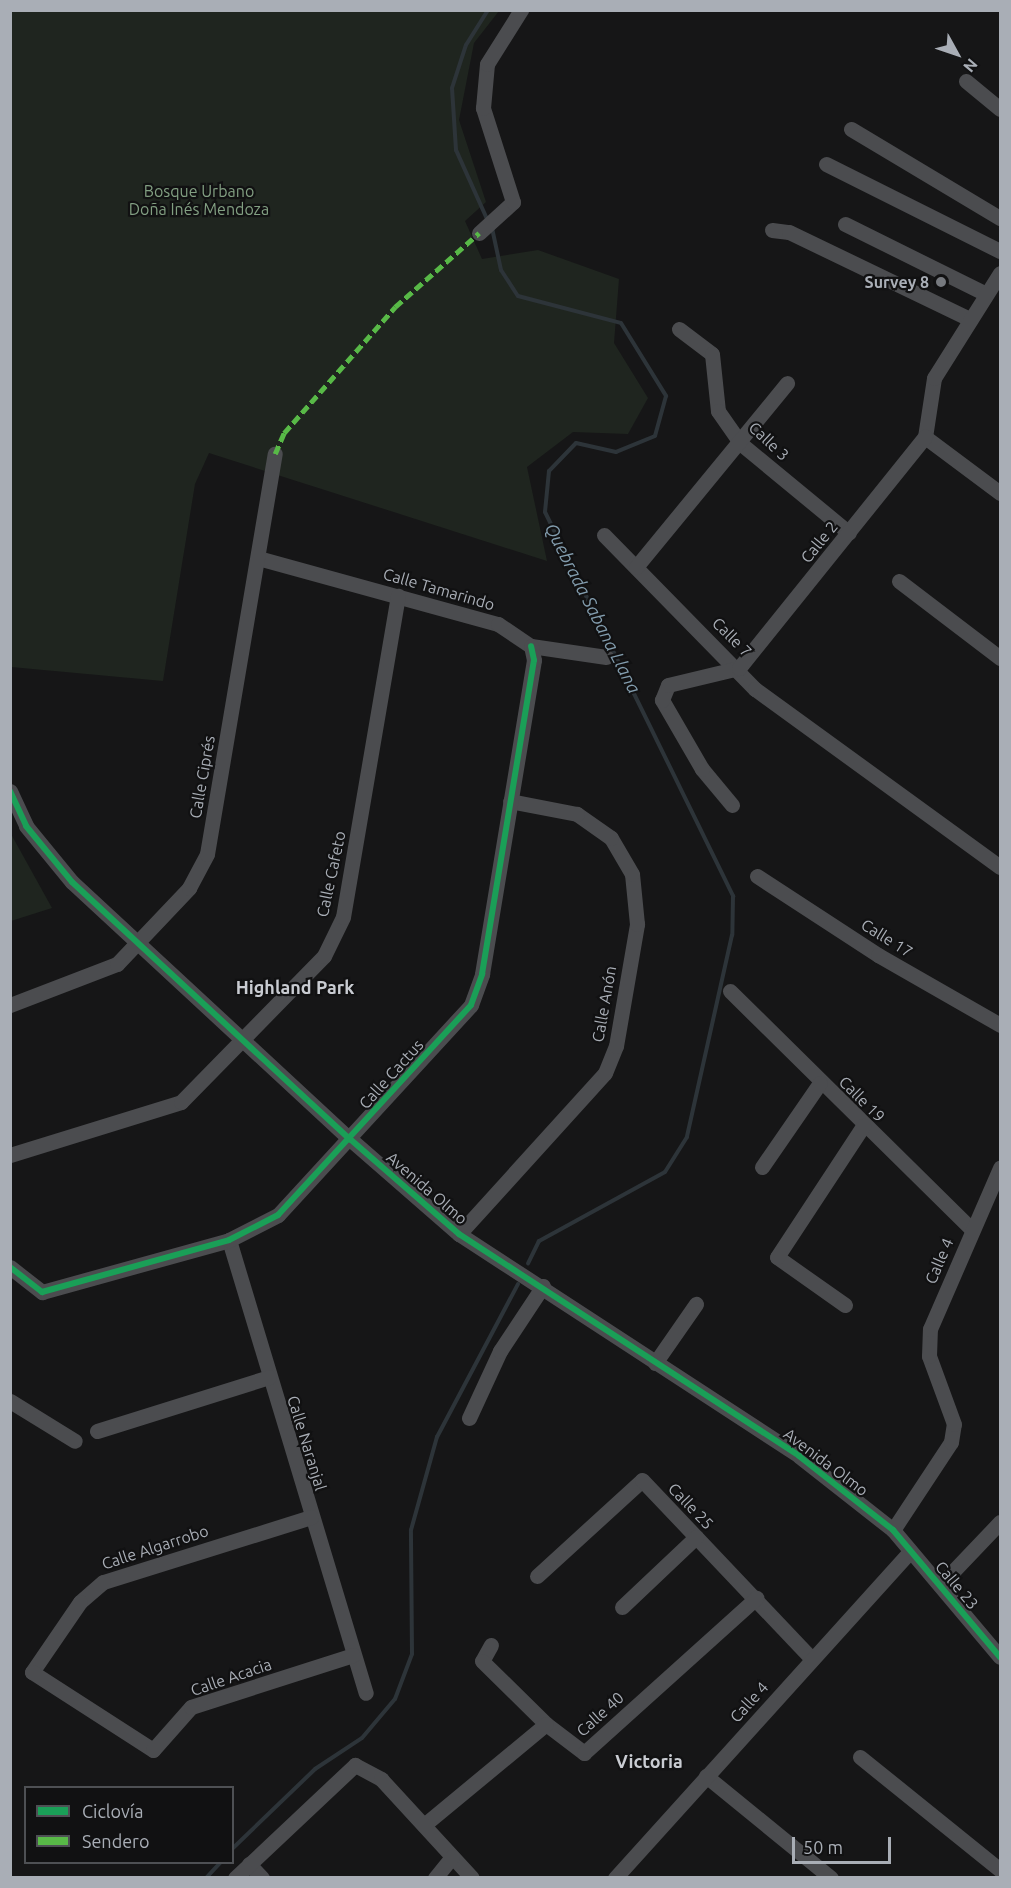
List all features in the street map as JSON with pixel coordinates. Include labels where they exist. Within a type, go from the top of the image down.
[{"type":"street","points":[[478,233],[513,202],[483,108],[487,64],[521,10]]},
{"type":"street","points":[[966,81],[1000,109]]},
{"type":"street","points":[[851,129],[1000,218]]},
{"type":"street","points":[[826,164],[1000,251]]},
{"type":"street","points":[[845,224],[986,294]]},
{"type":"street","points":[[772,230],[789,232],[970,319]]},
{"type":"street","points":[[1000,273],[934,378],[928,398],[924,437],[1000,493]]},
{"type":"street","name":"Calle 3","points":[[679,329],[712,354],[718,411],[740,443],[849,533]]},
{"type":"street","points":[[636,567],[788,383]]},
{"type":"street","name":"Calle 2","points":[[739,668],[924,437]]},
{"type":"street","name":"Calle Ciprés","points":[[10,1005],[80,982],[117,964],[189,888],[207,854],[275,454]]},
{"type":"street","name":"Calle 7","points":[[604,535],[739,668],[754,689],[1000,867]]},
{"type":"street","name":"Calle Tamarindo","points":[[258,558],[498,624],[531,646],[606,657]]},
{"type":"street","points":[[899,581],[1000,658]]},
{"type":"street","name":"Calle Cafeto","points":[[10,1155],[181,1102],[324,956],[343,917],[398,596]]},
{"type":"street","name":"Calle Cactus","points":[[10,1267],[42,1292],[229,1240],[278,1215],[471,1005],[482,974],[534,660],[531,646]]},
{"type":"street","points":[[732,805],[702,769],[662,700],[668,685],[739,668]]},
{"type":"street","name":"Avenida Olmo","points":[[10,791],[26,826],[72,882],[350,1139],[459,1234],[799,1456],[893,1530]]},
{"type":"street","name":"Calle Anón","points":[[459,1234],[605,1073],[616,1046],[637,924],[632,874],[611,838],[577,814],[510,801]]},
{"type":"street","name":"Calle 17","points":[[757,876],[878,955],[1000,1025]]},
{"type":"street","name":"Calle 19","points":[[730,992],[863,1126],[972,1230]]},
{"type":"street","points":[[762,1167],[820,1083]]},
{"type":"street","points":[[845,1305],[777,1257],[863,1126]]},
{"type":"street","name":"Calle 4","points":[[893,1530],[951,1442],[954,1424],[929,1356],[930,1329],[1000,1168]]},
{"type":"street","name":"Calle Naranjal","points":[[229,1240],[366,1693]]},
{"type":"street","points":[[469,1418],[500,1351],[543,1287]]},
{"type":"street","points":[[655,1363],[696,1304]]},
{"type":"street","points":[[97,1431],[269,1377]]},
{"type":"street","points":[[10,1401],[75,1441]]},
{"type":"street","name":"Calle 25","points":[[537,1576],[642,1480],[812,1659]]},
{"type":"street","name":"Calle Algarrobo","points":[[42,1657],[80,1602],[104,1582],[311,1517]]},
{"type":"street","points":[[940,1585],[1000,1522]]},
{"type":"street","name":"Calle 23","points":[[893,1530],[1000,1657]]},
{"type":"street","points":[[622,1607],[696,1537]]},
{"type":"street","name":"Calle 4","points":[[624,1875],[706,1776],[910,1551]]},
{"type":"street","name":"Calle 40","points":[[491,1645],[482,1661],[546,1724],[584,1753],[756,1598]]},
{"type":"street","name":"Calle Acacia","points":[[42,1657],[33,1672],[153,1750],[191,1707],[353,1655]]},
{"type":"street","points":[[424,1825],[546,1724]]},
{"type":"street","points":[[860,1758],[1000,1870]]},
{"type":"street","points":[[236,1878],[356,1765],[381,1779],[472,1878]]},
{"type":"street","points":[[706,1776],[831,1878]]},
{"type":"street","points":[[435,1878],[452,1857]]},
{"type":"street","points":[[249,1864],[262,1878]]},
{"type":"green space","name":"Bosque Urbano Doña Inés Mendoza","points":[[10,11],[499,11],[474,43],[459,120],[486,202],[465,221],[482,259],[538,250],[619,279],[614,343],[648,398],[628,434],[573,432],[527,467],[547,561],[209,453],[195,484],[163,681],[11,667]]},
{"type":"green space","points":[[11,834],[52,908],[10,921]]},
{"type":"waterway","name":"Quebrada Sabana Llana","points":[[487,219],[456,150],[452,88],[466,45],[488,10]]},
{"type":"waterway","name":"Quebrada Sabana Llana","points":[[492,228],[501,270],[518,296],[621,323],[666,396],[655,436],[616,452],[576,443],[549,471],[545,512],[733,896],[732,935],[687,1137],[665,1172],[539,1241],[528,1264]]},
{"type":"waterway","name":"Quebrada Sabana Llana","points":[[234,1847],[315,1769],[362,1738],[395,1699],[412,1654],[411,1530],[437,1437],[518,1284]]},
{"type":"waterway","name":"Quebrada Sabana Llana","points":[[206,1878],[219,1864]]},
{"type":"marked path","points":[[275,454],[284,433],[395,307],[479,233]]},
{"type":"cycle path","points":[[10,1267],[42,1292],[229,1240],[278,1215],[471,1005],[482,974],[534,660],[531,646]]},
{"type":"cycle path","points":[[10,791],[26,826],[72,882],[350,1139],[459,1234],[799,1456],[893,1530],[1000,1657]]},
{"type":"place","name":"Survey 8","points":[[941,282]]},
{"type":"district","name":"Highland Park","points":[[295,987]]},
{"type":"district","name":"Victoria","points":[[649,1761]]}]
